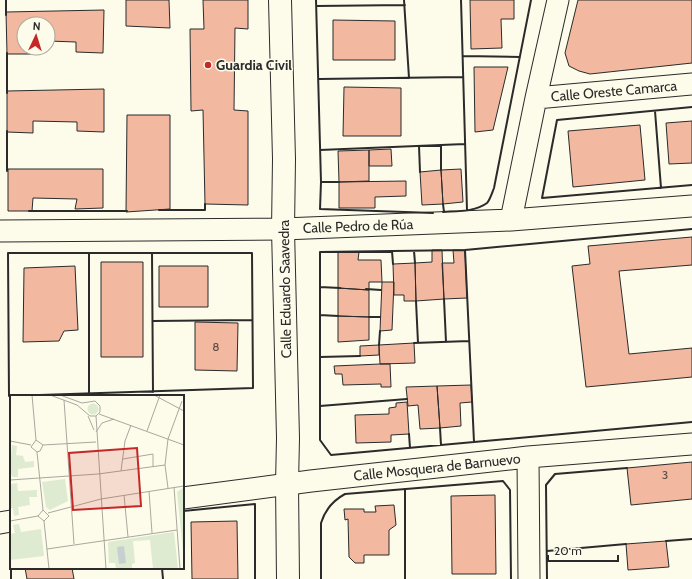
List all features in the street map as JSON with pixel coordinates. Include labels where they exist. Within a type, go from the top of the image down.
[{"type":"main road","name":"Calle Eduardo Saavedra","points":[[280,0],[288,438],[288,579]]},
{"type":"street","points":[[511,220],[558,0]]},
{"type":"street","name":"Calle Oreste Camarca","points":[[536,98],[692,84]]},
{"type":"street","name":"Calle Pedro de Rúa","points":[[0,231],[283,229],[511,220],[692,206]]},
{"type":"street","name":"Calle Mosquera de Barnuevo","points":[[184,498],[287,484],[528,457],[692,444]]},
{"type":"street","points":[[528,457],[529,579]]},
{"type":"street","points":[[0,523],[10,521]]},
{"type":"path","points":[[235,68],[249,69]]},
{"type":"building","points":[[126,0],[169,0],[170,28],[126,26]]},
{"type":"building","points":[[203,0],[248,0],[248,29],[235,28],[234,110],[248,111],[248,205],[205,204],[203,110],[191,111],[190,29],[204,29]]},
{"type":"building","points":[[470,0],[514,0],[514,19],[501,19],[502,48],[471,49]]},
{"type":"building","points":[[578,0],[692,0],[692,63],[590,74],[569,66],[565,53]]},
{"type":"building","points":[[104,10],[103,53],[76,52],[76,42],[56,41],[56,16],[16,16],[16,54],[7,54],[6,12]]},
{"type":"building","points":[[333,20],[395,21],[395,60],[333,60]]},
{"type":"building","points":[[474,67],[508,67],[493,130],[475,132]]},
{"type":"building","points":[[344,87],[401,88],[401,136],[343,136]]},
{"type":"building","points":[[104,89],[104,132],[77,131],[77,122],[33,121],[33,133],[7,132],[7,91]]},
{"type":"building","points":[[127,115],[170,115],[170,209],[126,212]]},
{"type":"building","points":[[692,121],[692,163],[669,164],[666,123]]},
{"type":"building","points":[[640,125],[645,180],[573,187],[568,131]]},
{"type":"building","points":[[391,149],[392,166],[369,166],[369,150]]},
{"type":"building","points":[[369,150],[369,181],[339,182],[338,151]]},
{"type":"building","points":[[8,169],[103,169],[103,208],[75,209],[77,199],[33,198],[32,211],[8,211]]},
{"type":"building","points":[[461,169],[463,202],[443,204],[441,170]]},
{"type":"building","points":[[441,170],[443,204],[422,205],[420,172]]},
{"type":"building","points":[[406,181],[406,196],[375,197],[375,208],[339,208],[339,182]]},
{"type":"building","points":[[692,237],[692,265],[619,271],[629,354],[692,348],[692,377],[586,387],[572,266],[590,264],[588,246]]},
{"type":"building","points":[[432,250],[442,250],[444,299],[416,301],[415,263],[432,262]]},
{"type":"building","points":[[453,250],[465,250],[467,298],[444,299],[442,263],[454,263]]},
{"type":"building","points":[[338,252],[359,252],[358,260],[381,260],[382,282],[369,282],[369,290],[338,288]]},
{"type":"building","points":[[101,262],[143,262],[143,357],[101,357]]},
{"type":"building","points":[[415,263],[416,301],[404,301],[404,295],[394,295],[393,264]]},
{"type":"building","points":[[75,266],[78,330],[64,331],[59,341],[23,342],[24,268]]},
{"type":"building","points":[[159,266],[208,266],[208,307],[159,307]]},
{"type":"building","points":[[382,282],[394,282],[392,330],[380,331]]},
{"type":"building","points":[[338,288],[369,290],[369,317],[338,316]]},
{"type":"building","points":[[338,316],[369,317],[369,340],[338,342]]},
{"type":"building","points":[[195,322],[238,323],[237,371],[195,370]]},
{"type":"building","points":[[414,343],[415,363],[380,364],[379,345]]},
{"type":"building","points":[[379,345],[379,355],[360,356],[360,346]]},
{"type":"building","points":[[390,364],[391,387],[381,387],[381,384],[343,385],[342,374],[335,374],[334,366]]},
{"type":"building","points":[[471,385],[472,402],[460,403],[461,426],[440,428],[437,386]]},
{"type":"building","points":[[437,386],[440,428],[420,429],[418,405],[408,406],[406,387]]},
{"type":"building","points":[[407,402],[409,434],[391,435],[391,442],[356,443],[355,415],[389,414],[389,408],[396,407],[396,403]]},
{"type":"building","points":[[692,462],[692,499],[631,505],[627,468]]},
{"type":"building","points":[[495,495],[496,574],[452,574],[451,496]]},
{"type":"building","points":[[394,505],[396,525],[389,530],[389,555],[364,555],[364,563],[355,563],[349,557],[348,519],[345,520],[344,509],[364,509],[364,512],[376,512],[375,506]]},
{"type":"building","points":[[237,521],[238,579],[192,579],[191,522]]},
{"type":"building","points":[[666,541],[669,567],[628,570],[626,544]]},
{"type":"building","points":[[25,569],[72,569],[74,579],[27,579]]},
{"type":"wall","points":[[6,0],[6,15]]},
{"type":"wall","points":[[316,0],[321,182],[320,209],[433,213]]},
{"type":"wall","points":[[404,0],[409,78]]},
{"type":"wall","points":[[461,0],[467,210]]},
{"type":"wall","points":[[443,212],[477,208],[487,203],[491,196],[494,188],[531,0]]},
{"type":"wall","points":[[317,6],[405,5]]},
{"type":"wall","points":[[7,53],[7,93]]},
{"type":"wall","points":[[463,56],[520,57]]},
{"type":"wall","points":[[319,79],[463,77]]},
{"type":"wall","points":[[692,107],[557,120],[542,198],[692,185]]},
{"type":"wall","points":[[655,111],[661,188]]},
{"type":"wall","points":[[7,131],[7,171]]},
{"type":"wall","points":[[320,150],[465,144]]},
{"type":"wall","points":[[441,145],[441,170]]},
{"type":"wall","points":[[419,146],[420,172]]},
{"type":"wall","points":[[321,182],[339,182]]},
{"type":"wall","points":[[159,210],[205,210],[205,204]]},
{"type":"wall","points":[[443,204],[444,212]]},
{"type":"wall","points":[[29,211],[127,211]]},
{"type":"wall","points":[[465,250],[692,229]]},
{"type":"wall","points":[[465,250],[474,442],[331,455],[320,440],[320,252],[465,250]]},
{"type":"wall","points":[[392,251],[393,264]]},
{"type":"wall","points":[[414,251],[415,263]]},
{"type":"wall","points":[[8,253],[252,253],[253,388],[40,395]]},
{"type":"wall","points":[[8,253],[10,396]]},
{"type":"wall","points":[[89,253],[89,393]]},
{"type":"wall","points":[[152,253],[153,392]]},
{"type":"wall","points":[[320,287],[340,288]]},
{"type":"wall","points":[[366,289],[381,290]]},
{"type":"wall","points":[[444,299],[446,342]]},
{"type":"wall","points":[[416,301],[418,343]]},
{"type":"wall","points":[[320,315],[338,316]]},
{"type":"wall","points":[[369,317],[380,317]]},
{"type":"wall","points":[[153,321],[252,320]]},
{"type":"wall","points":[[379,345],[380,331]]},
{"type":"wall","points":[[414,343],[469,341]]},
{"type":"wall","points":[[320,357],[360,356]]},
{"type":"wall","points":[[320,406],[407,399]]},
{"type":"wall","points":[[474,442],[692,422]]},
{"type":"wall","points":[[440,428],[441,445]]},
{"type":"wall","points":[[409,434],[410,448]]},
{"type":"wall","points":[[547,579],[546,485],[555,474],[627,468]]},
{"type":"wall","points":[[321,579],[321,523],[330,506],[345,494],[503,481],[510,490],[511,579]]},
{"type":"wall","points":[[405,489],[405,579]]},
{"type":"wall","points":[[184,511],[255,504],[255,579]]},
{"type":"wall","points":[[666,541],[692,539]]},
{"type":"wall","points":[[547,551],[626,544]]},
{"type":"wall","points":[[11,569],[11,579]]},
{"type":"wall","points":[[162,569],[163,579]]},
{"type":"place","name":"Guardia Civil","points":[[208,65]]}]
